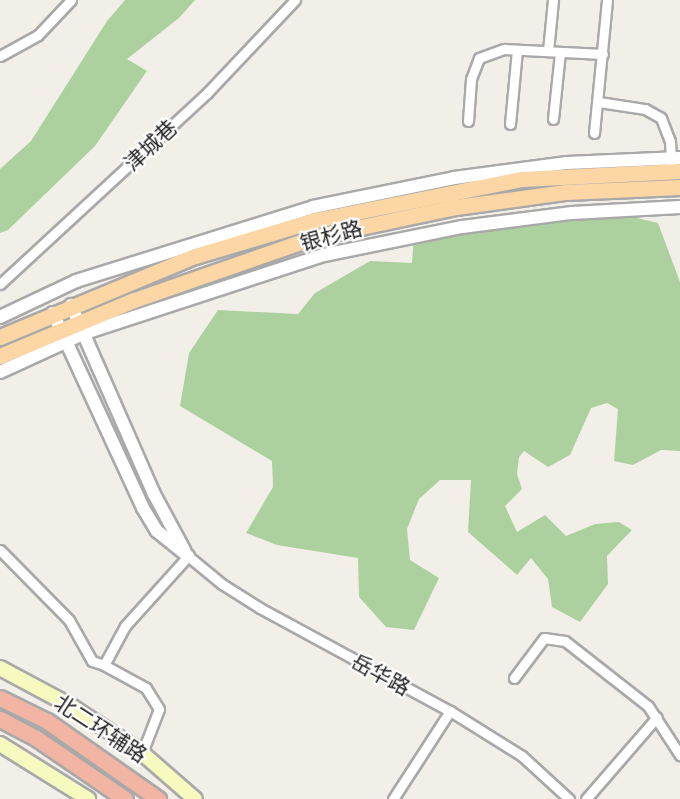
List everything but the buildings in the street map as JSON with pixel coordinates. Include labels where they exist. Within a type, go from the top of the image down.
[{"type":"highway","points":[[0,698],[47,722],[154,796]]},
{"type":"highway","points":[[0,719],[45,744],[125,799]]},
{"type":"main road","name":"银杉路","points":[[0,337],[71,305],[195,256],[316,220],[522,179],[675,172]]},
{"type":"main road","name":"银杉路","points":[[0,356],[65,336],[318,236],[456,207],[566,192],[675,172]]},
{"type":"main road","name":"北二环辅路","points":[[0,668],[71,706],[142,753],[195,799]]},
{"type":"main road","points":[[0,744],[88,799]]},
{"type":"street","points":[[0,57],[38,35],[71,0]]},
{"type":"street","name":"津城巷","points":[[0,284],[207,93],[295,0]]},
{"type":"street","points":[[548,51],[553,0]]},
{"type":"street","points":[[594,134],[599,102],[607,0]]},
{"type":"street","points":[[510,124],[517,50]]},
{"type":"street","points":[[468,121],[475,64],[496,51],[603,54]]},
{"type":"street","points":[[553,118],[560,52]]},
{"type":"street","points":[[599,102],[655,113],[667,129],[675,172]]},
{"type":"street","name":"银杉路","points":[[0,317],[76,281],[313,207],[454,178],[567,163],[675,172]]},
{"type":"street","name":"银杉路","points":[[82,328],[324,255],[462,227],[572,213],[680,207]]},
{"type":"street","name":"岳华路","points":[[71,305],[154,494],[188,556]]},
{"type":"street","name":"岳华路","points":[[52,313],[65,336],[143,508],[157,531],[260,608],[450,711],[522,756],[569,799]]},
{"type":"street","name":"银杉路","points":[[0,372],[65,336]]},
{"type":"street","points":[[0,550],[69,620],[92,661],[146,688],[159,709],[142,753]]},
{"type":"street","points":[[104,665],[125,626],[188,556]]},
{"type":"street","points":[[514,678],[540,641],[555,638],[565,641],[642,700],[657,717],[680,755]]},
{"type":"street","points":[[393,799],[450,711]]},
{"type":"street","points":[[586,799],[657,717]]},
{"type":"green space","points":[[125,0],[195,0],[179,18],[127,59],[147,71],[95,146],[8,230],[0,233],[0,169],[31,141],[107,21]]},
{"type":"green space","points":[[616,213],[658,223],[680,282],[680,451],[661,450],[633,465],[614,461],[618,409],[607,403],[591,408],[570,455],[548,467],[524,451],[519,457],[517,474],[522,489],[505,506],[517,532],[545,515],[566,536],[595,524],[619,522],[632,530],[607,556],[608,584],[580,622],[552,607],[548,579],[531,558],[517,575],[468,532],[471,480],[440,480],[419,499],[407,529],[410,560],[439,578],[414,630],[386,627],[359,597],[358,558],[277,545],[246,533],[273,487],[272,461],[180,406],[189,353],[218,310],[298,314],[315,293],[370,261],[412,263],[414,237]]}]
